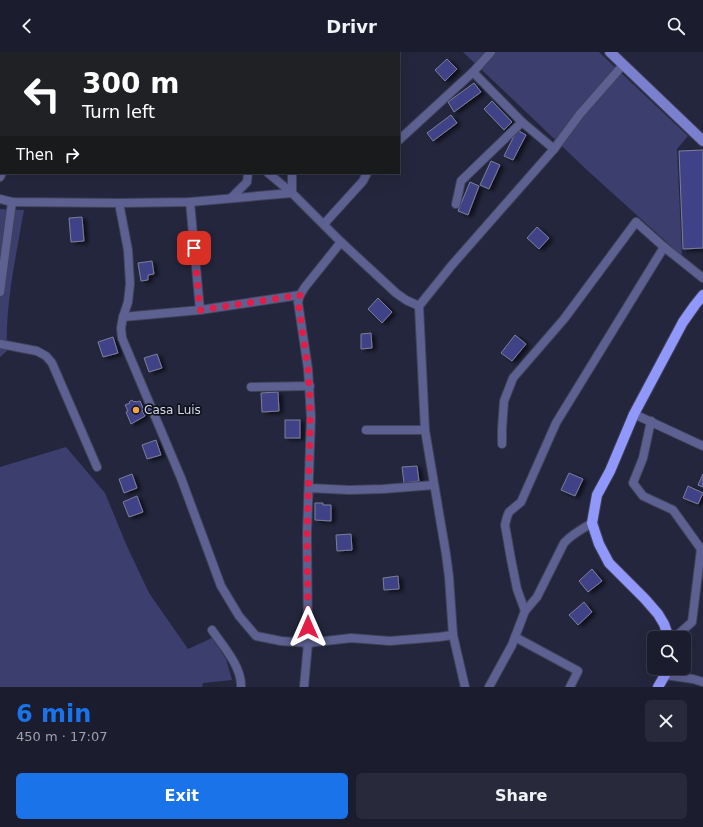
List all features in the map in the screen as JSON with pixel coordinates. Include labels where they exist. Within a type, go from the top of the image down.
[{"type":"main road","points":[[610,52],[703,141]]},
{"type":"main road","points":[[666,631],[658,614],[609,563],[599,544],[592,523],[597,495],[610,471],[634,414],[683,322],[703,295]]},
{"type":"main road","points":[[658,687],[664,675]]},
{"type":"street","points":[[400,139],[473,72],[491,52]]},
{"type":"street","points":[[466,687],[453,635],[449,577],[425,430],[419,306],[452,265],[554,149],[580,114],[623,65]]},
{"type":"street","points":[[473,72],[522,122],[554,149]]},
{"type":"street","points":[[456,204],[461,181],[522,122]]},
{"type":"street","points":[[232,198],[247,182],[248,174]]},
{"type":"street","points":[[269,174],[292,193],[396,293],[419,306]]},
{"type":"street","points":[[292,174],[292,193]]},
{"type":"street","points":[[324,224],[363,181],[366,174]]},
{"type":"street","points":[[0,199],[12,202],[190,202],[292,193]]},
{"type":"street","points":[[0,292],[12,202]]},
{"type":"street","points":[[190,202],[200,310]]},
{"type":"street","points":[[119,203],[128,250],[130,284],[128,302],[121,328],[122,338],[181,478],[221,586],[239,616],[256,636],[281,641],[308,643],[351,638],[390,641],[453,635]]},
{"type":"street","points":[[502,444],[504,401],[513,378],[564,319],[636,222],[664,247],[703,278]]},
{"type":"street","points":[[304,687],[308,643],[307,533],[310,386],[298,302],[305,287],[342,242]]},
{"type":"street","points":[[526,611],[516,589],[510,559],[505,525],[507,516],[509,512],[521,502],[556,422],[664,247]]},
{"type":"street","points":[[123,317],[200,310],[300,295]]},
{"type":"street","points":[[0,344],[37,351],[46,356],[52,363],[97,467]]},
{"type":"street","points":[[251,387],[310,386]]},
{"type":"street","points":[[634,414],[703,446]]},
{"type":"street","points":[[651,421],[643,458],[633,483],[643,496],[673,510],[701,549],[692,622],[682,631]]},
{"type":"street","points":[[366,430],[425,430]]},
{"type":"street","points":[[309,488],[349,490],[434,485]]},
{"type":"street","points":[[489,687],[512,645],[526,611],[537,597],[564,543],[577,531],[592,523]]},
{"type":"street","points":[[212,630],[233,660],[241,682],[241,687]]},
{"type":"street","points":[[515,637],[578,671],[570,687]]},
{"type":"street","points":[[680,675],[703,682]]},
{"type":"shaded area","points":[[463,52],[599,52],[688,136],[677,149],[682,256],[588,171]]},
{"type":"shaded area","points":[[0,209],[24,210],[9,298],[7,351],[0,357]]},
{"type":"shaded area","points":[[66,447],[105,493],[126,544],[149,593],[188,649],[212,638],[226,659],[232,680],[203,683],[202,687],[0,687],[0,467]]},
{"type":"building","points":[[447,59],[457,69],[445,81],[435,70]]},
{"type":"building","points":[[474,83],[481,92],[454,112],[448,102]]},
{"type":"building","points":[[492,101],[512,122],[504,130],[484,109]]},
{"type":"building","points":[[451,115],[457,123],[433,141],[427,133]]},
{"type":"building","points":[[517,130],[526,135],[513,160],[504,156]]},
{"type":"building","points":[[703,150],[703,248],[683,249],[679,151]]},
{"type":"building","points":[[491,161],[500,165],[489,189],[480,185]]},
{"type":"building","points":[[470,182],[479,186],[468,215],[458,211]]},
{"type":"building","points":[[82,217],[84,241],[71,242],[69,218]]},
{"type":"building","points":[[537,227],[549,238],[539,249],[527,238]]},
{"type":"building","points":[[152,261],[154,274],[148,275],[148,280],[141,281],[138,263]]},
{"type":"building","points":[[378,298],[392,312],[382,323],[368,309]]},
{"type":"building","points":[[371,333],[372,348],[361,349],[361,334]]},
{"type":"building","points":[[515,335],[526,344],[512,361],[501,353]]},
{"type":"building","points":[[113,337],[118,353],[103,357],[98,342]]},
{"type":"building","points":[[157,354],[162,368],[149,372],[144,358]]},
{"type":"building","points":[[278,392],[279,411],[262,412],[261,393]]},
{"type":"building","points":[[132,400],[134,402],[140,401],[144,410],[142,411],[145,416],[131,424],[125,405],[130,403],[129,402]]},
{"type":"building","points":[[285,420],[300,420],[300,438],[285,438]]},
{"type":"building","points":[[156,440],[161,455],[147,459],[142,445]]},
{"type":"building","points":[[417,466],[419,481],[404,483],[402,467]]},
{"type":"building","points":[[569,473],[583,479],[575,496],[561,490]]},
{"type":"building","points":[[132,474],[137,488],[124,493],[119,479]]},
{"type":"building","points":[[703,474],[703,487],[698,485]]},
{"type":"building","points":[[688,486],[703,493],[698,504],[683,498]]},
{"type":"building","points":[[137,496],[143,512],[129,517],[123,502]]},
{"type":"building","points":[[315,503],[331,505],[331,521],[315,520]]},
{"type":"building","points":[[351,534],[352,550],[337,551],[336,535]]},
{"type":"building","points":[[592,569],[602,581],[588,592],[579,581]]},
{"type":"building","points":[[398,576],[399,589],[384,590],[383,578]]},
{"type":"building","points":[[584,602],[592,612],[578,625],[569,615]]},
{"type":"place","name":"Casa Luis","points":[[136,410]]},
{"type":"route","points":[[194,248],[200,310],[300,295],[298,302],[310,386],[307,533],[308,627]]}]
